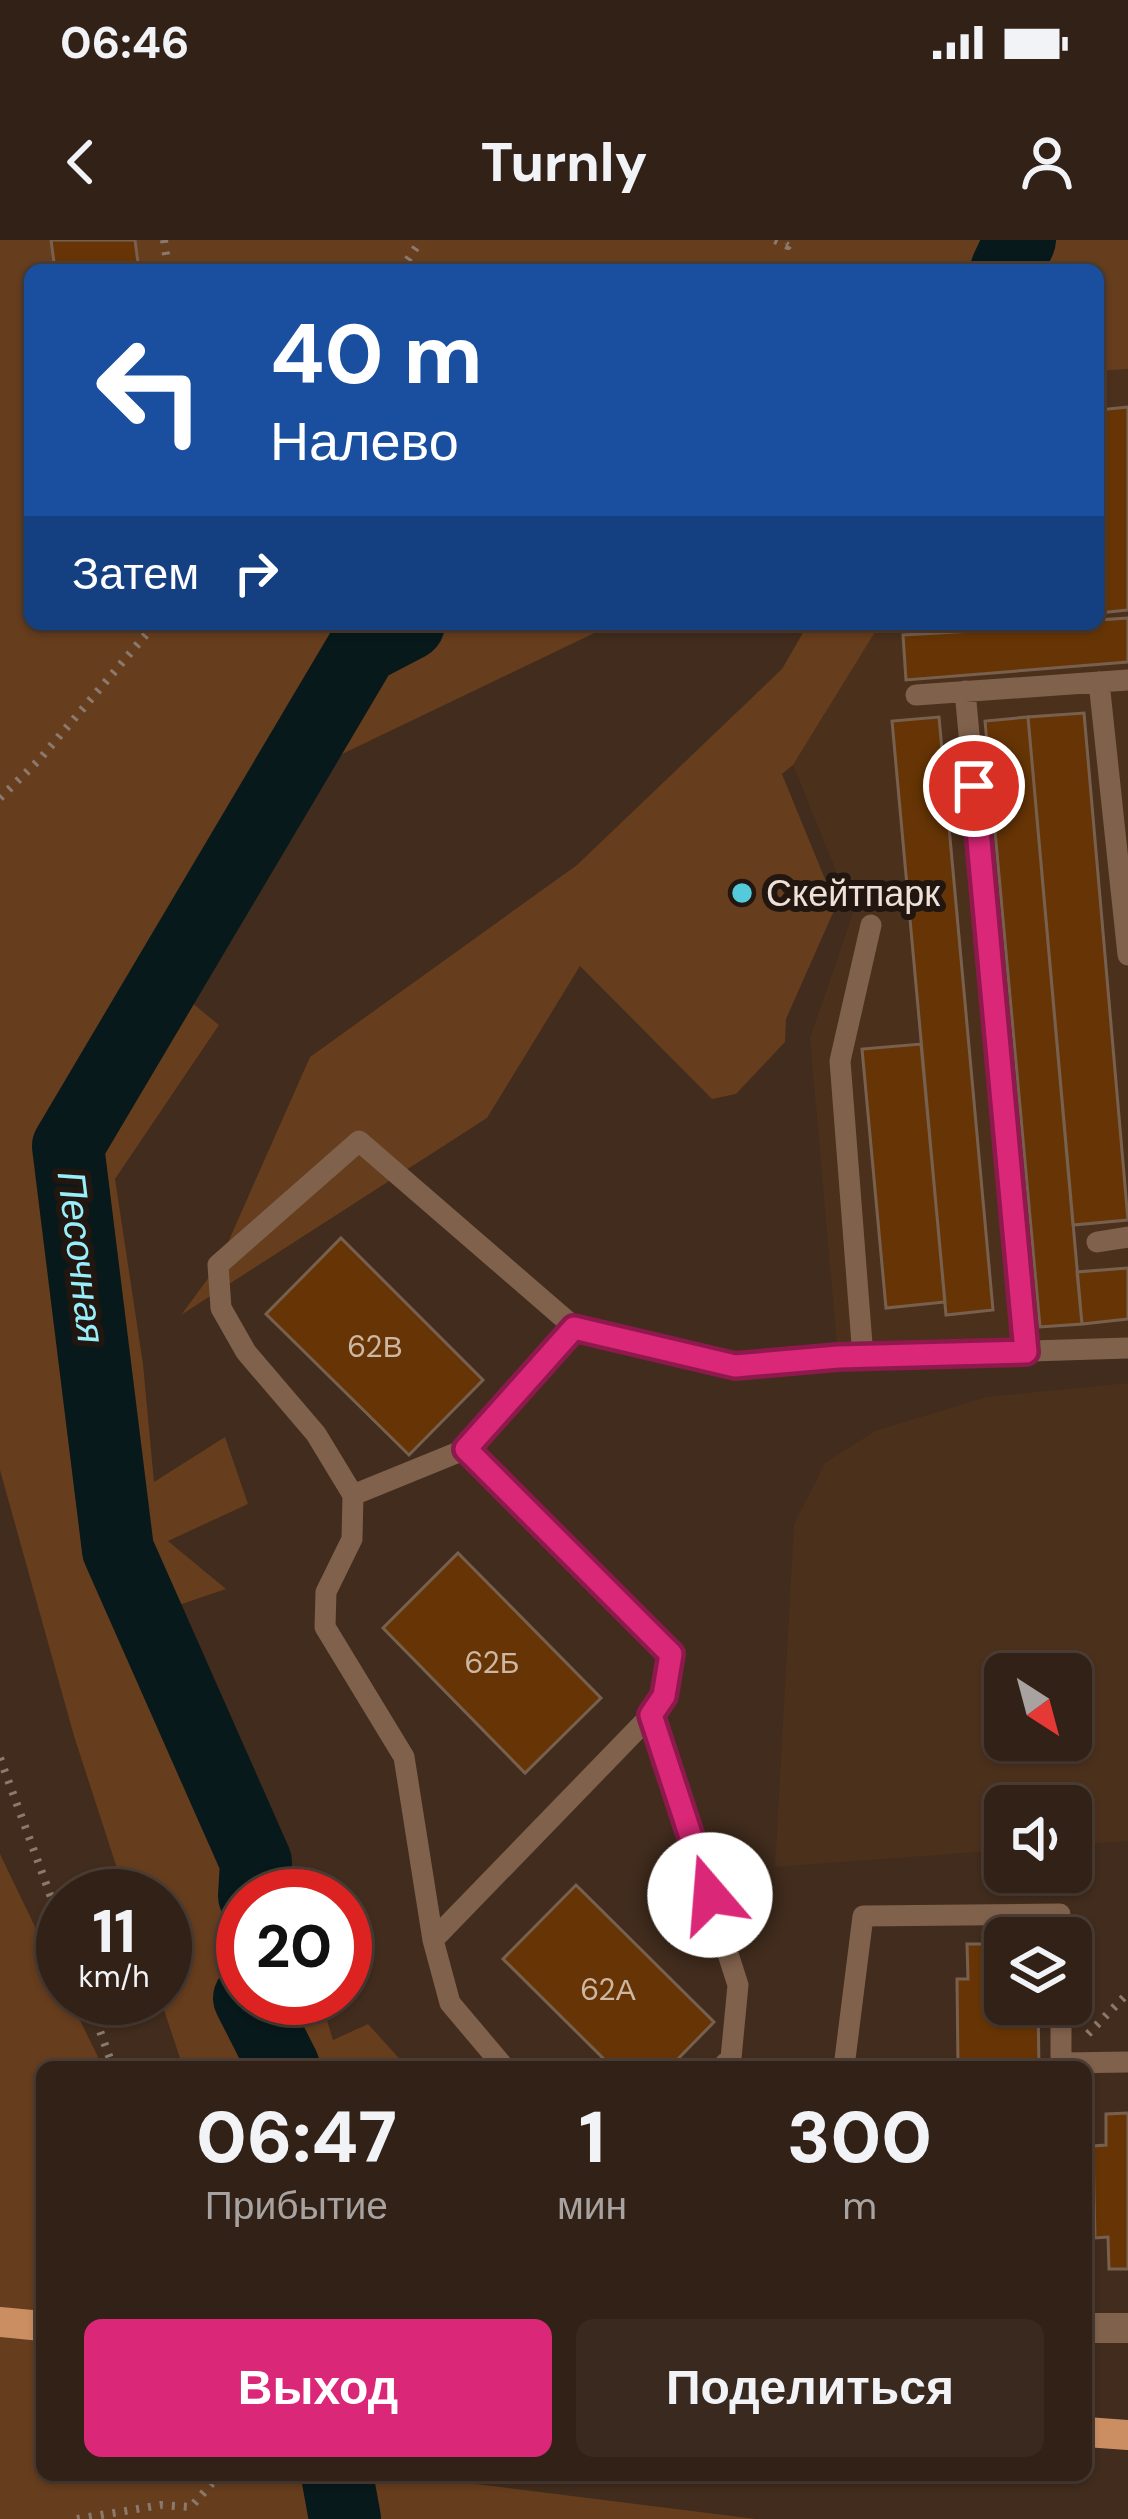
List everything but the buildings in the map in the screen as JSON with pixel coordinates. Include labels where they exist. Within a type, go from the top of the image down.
[{"type":"main road","points":[[0,2322],[36,2325]]},
{"type":"main road","points":[[1092,2432],[1128,2435]]},
{"type":"street","points":[[1092,2328],[1128,2328]]},
{"type":"lane","points":[[916,695],[1128,680]]},
{"type":"lane","points":[[1099,682],[1128,955]]},
{"type":"lane","points":[[965,691],[1026,1352]]},
{"type":"lane","points":[[863,1357],[840,1061],[871,925]]},
{"type":"lane","points":[[498,2061],[450,2003],[433,1940],[404,1757],[325,1627],[326,1592],[352,1539],[353,1495],[316,1434],[246,1352],[221,1307],[218,1265],[359,1141],[574,1328],[735,1366],[1128,1348]]},
{"type":"lane","points":[[1097,1242],[1128,1237]]},
{"type":"lane","points":[[353,1495],[466,1449],[574,1328]]},
{"type":"lane","points":[[433,1940],[651,1715],[664,1696],[671,1654],[466,1449]]},
{"type":"lane","points":[[651,1715],[739,1985],[728,2061]]},
{"type":"lane","points":[[845,2061],[863,1916],[1060,1913],[1060,1917]]},
{"type":"lane","points":[[1061,2025],[1061,2061]]},
{"type":"lane","points":[[1092,2063],[1128,2062]]},
{"type":"path","points":[[775,240],[788,246],[792,240]]},
{"type":"path","points":[[0,798],[40,760],[150,630]]},
{"type":"path","points":[[0,1758],[41,1869]]},
{"type":"path","points":[[98,2025],[111,2061]]},
{"type":"path","points":[[77,2519],[160,2505],[191,2507],[212,2481]]},
{"type":"shaded area","points":[[0,240],[1128,240],[1128,369],[1104,371],[1104,264],[24,264],[24,630],[600,630],[340,755],[146,965],[219,1025],[115,1179],[143,1364],[154,1482],[225,1437],[248,1504],[168,1541],[226,1589],[129,1622],[219,1831],[276,1869],[216,1869],[216,2025],[328,2025],[333,2040],[369,2025],[402,2061],[181,2061],[169,2025],[192,2025],[192,1869],[117,1869],[74,1736],[0,1470]]},
{"type":"shaded area","points":[[1128,369],[1128,1348],[838,1357],[810,1038],[853,913],[793,765],[876,630],[1104,630],[1104,371]]},
{"type":"shaded area","points":[[805,630],[876,630],[793,765],[782,774],[836,906],[786,1019],[785,1042],[736,1094],[712,1099],[580,966],[487,1118],[181,1315],[218,1265],[310,1057],[577,865],[782,669]]},
{"type":"shaded area","points":[[1128,1383],[1128,1841],[1092,1844],[1092,1785],[984,1785],[984,1852],[775,1867],[794,1524],[825,1463],[875,1431],[986,1397]]},
{"type":"shaded area","points":[[0,1854],[36,1929],[36,2025],[82,2025],[100,2061],[36,2061],[36,2481],[453,2481],[756,2519],[0,2519]]},
{"type":"waterway","name":"Песочная","points":[[1009,264],[1020,240]]},
{"type":"waterway","name":"Песочная","points":[[256,1869],[118,1550],[68,1146],[363,648],[398,630]]},
{"type":"waterway","name":"Песочная","points":[[263,2025],[281,2061]]},
{"type":"waterway","name":"Песочная","points":[[338,2481],[345,2519]]},
{"type":"place","name":"Скейтпарк","points":[[742,893]]},
{"type":"route","points":[[710,1895],[651,1715],[664,1696],[671,1654],[466,1449],[574,1328],[735,1366],[838,1357],[1026,1352],[974,786]]}]
